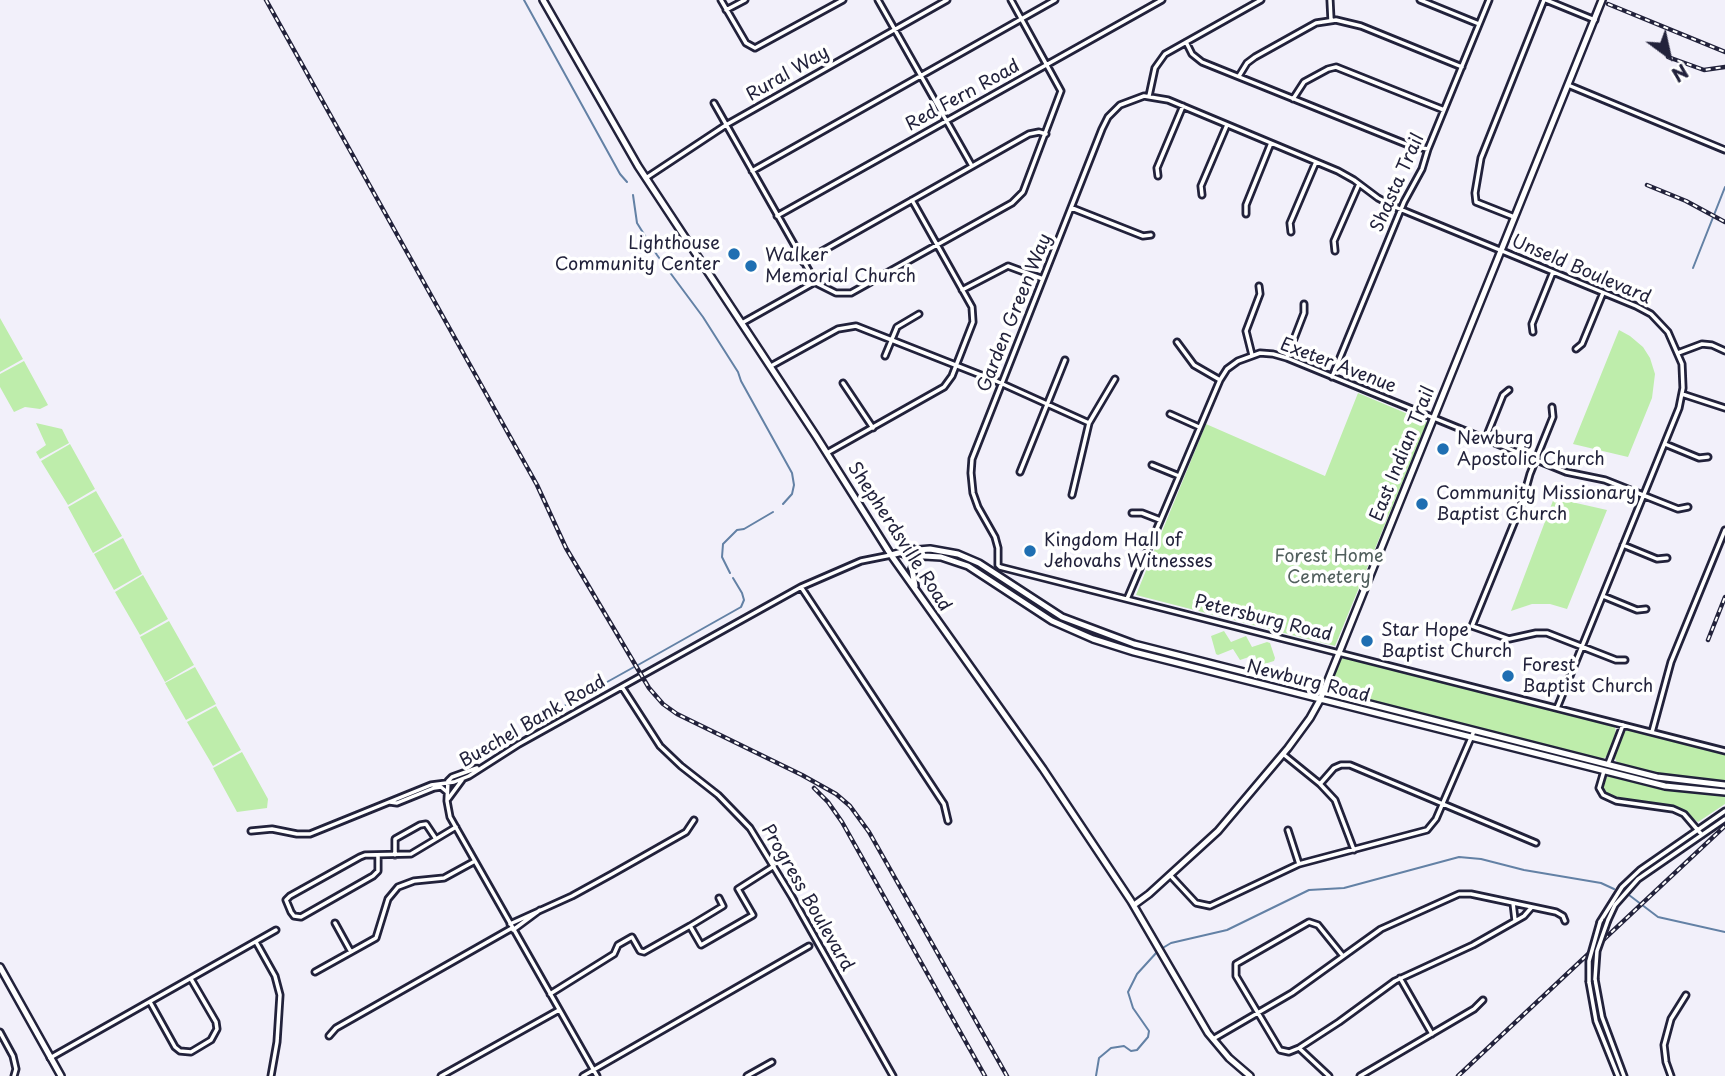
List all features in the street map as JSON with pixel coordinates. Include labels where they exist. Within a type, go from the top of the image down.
[{"type":"main road","name":"Shepherdsville Road","points":[[543,0],[646,178],[891,555],[1043,769],[1134,905],[1197,1016],[1213,1039],[1250,1076]]},
{"type":"main road","name":"East Indian Trail","points":[[1134,905],[1218,831],[1283,754],[1310,718],[1324,693],[1602,0]]},
{"type":"main road","name":"Newburg Road","points":[[891,555],[931,549],[958,554],[979,563],[1052,612],[1089,629],[1182,657],[1324,693],[1604,771],[1665,786],[1725,792]]},
{"type":"main road","name":"Newburg Road","points":[[902,553],[952,560],[968,566],[1051,620],[1093,639],[1320,700],[1657,777],[1725,785]]},
{"type":"main road","points":[[917,593],[912,569],[923,555]]},
{"type":"main road","points":[[0,967],[61,1076]]},
{"type":"street","points":[[721,0],[742,37],[755,48],[843,0]]},
{"type":"street","points":[[726,10],[745,0]]},
{"type":"street","points":[[878,0],[972,166]]},
{"type":"street","name":"Rural Way","points":[[646,178],[726,125],[947,0]]},
{"type":"street","points":[[714,103],[815,282],[836,293],[851,293],[1012,203],[1021,195],[1061,91],[1011,0]]},
{"type":"street","points":[[752,171],[1055,0]]},
{"type":"street","name":"Red Fern Road","points":[[778,216],[1162,0]]},
{"type":"street","points":[[1149,96],[1158,62],[1165,54],[1261,0]]},
{"type":"street","points":[[1330,0],[1331,20]]},
{"type":"street","points":[[1420,0],[1479,24]]},
{"type":"street","name":"Shasta Trail","points":[[1332,377],[1401,209],[1420,175],[1489,0]]},
{"type":"street","points":[[1514,217],[1476,202],[1481,158],[1546,0],[1595,20]]},
{"type":"street","points":[[1239,77],[1247,63],[1255,57],[1307,27],[1331,20],[1349,22],[1462,67]]},
{"type":"street","points":[[1186,42],[1192,54],[1199,60],[1411,146],[1428,149]]},
{"type":"street","points":[[1293,99],[1304,82],[1336,67],[1444,110]]},
{"type":"street","points":[[1568,85],[1725,150]]},
{"type":"street","name":"Unseld Boulevard","points":[[1149,96],[1183,106],[1348,176],[1381,201],[1636,306],[1650,314],[1668,332],[1678,353],[1684,376],[1682,394],[1665,444],[1558,708]]},
{"type":"street","name":"Garden Green Way","points":[[998,565],[997,543],[975,501],[972,459],[1108,117],[1125,102],[1149,96]]},
{"type":"street","points":[[1158,176],[1157,168],[1183,106]]},
{"type":"street","points":[[1202,195],[1201,186],[1227,125]]},
{"type":"street","points":[[803,262],[1033,132],[1046,134]]},
{"type":"street","points":[[1246,214],[1245,205],[1271,143]]},
{"type":"street","points":[[1291,232],[1290,223],[1315,162]]},
{"type":"street","points":[[1335,251],[1334,241],[1359,184]]},
{"type":"street","points":[[827,453],[943,387],[956,365],[974,315],[912,201]]},
{"type":"street","points":[[1071,208],[1143,236],[1151,235]]},
{"type":"street","points":[[962,290],[1008,267],[1043,279]]},
{"type":"street","points":[[1533,332],[1532,324],[1553,272]]},
{"type":"street","points":[[742,323],[815,282]]},
{"type":"street","points":[[1252,355],[1246,331],[1260,294],[1259,286]]},
{"type":"street","points":[[1576,349],[1583,344],[1604,293]]},
{"type":"street","points":[[1287,358],[1304,313],[1304,304]]},
{"type":"street","points":[[885,356],[899,326],[919,314]]},
{"type":"street","points":[[770,366],[846,326],[858,326],[1002,384],[1089,423]]},
{"type":"street","points":[[1127,599],[1220,380],[1194,365],[1177,342]]},
{"type":"street","points":[[1678,353],[1702,344],[1725,351]]},
{"type":"street","name":"Exeter Avenue","points":[[1220,380],[1233,364],[1252,355],[1273,354],[1573,475],[1605,480],[1678,509],[1688,507]]},
{"type":"street","points":[[1020,472],[1065,360]]},
{"type":"street","points":[[1072,495],[1089,423],[1115,379]]},
{"type":"street","points":[[843,383],[873,428]]},
{"type":"street","points":[[1485,440],[1503,395],[1509,390]]},
{"type":"street","points":[[1682,394],[1725,408]]},
{"type":"street","points":[[1552,407],[1553,417],[1472,626],[1509,639],[1536,633],[1547,634],[1616,660],[1625,660]]},
{"type":"street","points":[[1170,414],[1199,427]]},
{"type":"street","points":[[1665,444],[1699,458],[1708,457]]},
{"type":"street","points":[[1152,465],[1179,476]]},
{"type":"street","points":[[1132,513],[1142,513],[1160,520]]},
{"type":"street","points":[[1652,732],[1671,662],[1725,530]]},
{"type":"street","points":[[1623,545],[1657,559],[1667,558]]},
{"type":"street","name":"Buechel Bank Road","points":[[597,1076],[456,827],[449,813],[448,781],[463,778],[801,587],[861,561],[891,555]]},
{"type":"street","name":"Petersburg Road","points":[[998,565],[1725,751]]},
{"type":"street","points":[[801,587],[944,804],[948,821]]},
{"type":"street","points":[[1603,596],[1637,610],[1646,609]]},
{"type":"street","name":"Progress Boulevard","points":[[622,687],[660,746],[740,816],[774,866],[893,1076]]},
{"type":"street","points":[[1608,764],[1623,725]]},
{"type":"street","points":[[1170,875],[1193,901],[1205,906],[1299,864],[1427,830],[1436,819],[1473,734]]},
{"type":"street","points":[[1283,754],[1320,784],[1338,804],[1354,850]]},
{"type":"street","points":[[1320,784],[1334,768],[1347,765],[1536,843]]},
{"type":"street","points":[[251,831],[272,829],[310,834],[478,768]]},
{"type":"street","points":[[1604,771],[1599,788],[1603,795],[1616,800],[1673,808],[1684,814],[1702,835]]},
{"type":"street","points":[[447,799],[463,778]]},
{"type":"street","points":[[388,802],[397,803],[441,787],[448,793]]},
{"type":"street","points":[[1618,1076],[1597,1021],[1589,982],[1590,961],[1600,922],[1631,877],[1725,811]]},
{"type":"street","points":[[1624,1076],[1602,1017],[1595,979],[1597,951],[1608,920],[1615,905],[1638,879],[1725,819]]},
{"type":"street","points":[[329,1035],[336,1028],[542,909],[572,896],[685,832],[694,820]]},
{"type":"street","points":[[395,855],[395,839],[420,825],[426,824],[436,839]]},
{"type":"street","points":[[378,855],[378,871],[373,876],[301,916],[297,917],[286,903],[289,895],[365,855],[411,854],[456,827]]},
{"type":"street","points":[[1288,830],[1299,864]]},
{"type":"street","points":[[315,972],[379,935],[388,900],[398,887],[414,881],[444,878],[475,861]]},
{"type":"street","points":[[690,926],[701,945],[753,915],[738,888],[774,866]]},
{"type":"street","points":[[1213,1039],[1311,981],[1397,920],[1459,894],[1471,894],[1559,913],[1565,921]]},
{"type":"street","points":[[550,994],[614,954],[618,946],[632,937],[643,952],[690,926],[723,906],[719,898]]},
{"type":"street","points":[[1513,903],[1515,920]]},
{"type":"street","points":[[1343,956],[1318,925],[1309,922],[1238,962],[1236,976],[1280,1050],[1289,1052],[1299,1048],[1399,978],[1473,945],[1529,913],[1531,908]]},
{"type":"street","points":[[335,923],[351,952]]},
{"type":"street","points":[[50,1058],[276,930]]},
{"type":"street","points":[[256,942],[275,976],[280,995],[277,1042],[271,1076]]},
{"type":"street","points":[[583,1076],[809,946]]},
{"type":"street","points":[[150,1002],[176,1047],[180,1051],[191,1052],[211,1040],[217,1029],[216,1022],[191,978]]},
{"type":"street","points":[[1399,978],[1432,1034]]},
{"type":"street","points":[[1671,1076],[1665,1062],[1664,1045],[1671,1018],[1686,995]]},
{"type":"street","points":[[1360,1076],[1479,1006],[1483,1000]]},
{"type":"street","points":[[442,1076],[559,1010]]},
{"type":"street","points":[[0,1032],[13,1056],[16,1069],[14,1076]]},
{"type":"street","points":[[1299,1048],[1329,1076]]},
{"type":"street","points":[[747,1076],[772,1062]]},
{"type":"green space","points":[[0,318],[23,359],[0,372]]},
{"type":"green space","points":[[1619,330],[1643,347],[1655,374],[1652,398],[1628,457],[1573,444]]},
{"type":"green space","points":[[24,361],[48,405],[40,409],[25,407],[14,412],[0,387],[0,374]]},
{"type":"green space","name":"Forest Home Cemetery","points":[[1358,393],[1427,422],[1335,646],[1136,595],[1206,424],[1325,476]]},
{"type":"green space","points":[[36,423],[62,429],[69,443],[40,459],[36,452],[46,445]]},
{"type":"green space","points":[[70,444],[95,489],[68,505],[41,461]]},
{"type":"green space","points":[[96,491],[122,536],[93,553],[68,507]]},
{"type":"green space","points":[[1554,498],[1607,510],[1567,609],[1550,604],[1532,604],[1511,611]]},
{"type":"green space","points":[[123,538],[142,574],[114,590],[94,554]]},
{"type":"green space","points":[[143,575],[168,619],[140,635],[115,592]]},
{"type":"green space","points":[[169,621],[194,665],[165,682],[140,637]]},
{"type":"green space","points":[[1224,631],[1231,642],[1246,636],[1252,647],[1270,643],[1274,661],[1261,665],[1255,655],[1240,660],[1233,649],[1216,654],[1211,636]]},
{"type":"green space","points":[[1343,657],[1612,725],[1616,733],[1608,755],[1597,759],[1331,692],[1331,681]]},
{"type":"green space","points":[[195,667],[216,704],[186,720],[165,683]]},
{"type":"green space","points":[[216,706],[241,750],[213,766],[187,722]]},
{"type":"green space","points":[[1627,730],[1725,754],[1725,782],[1672,777],[1618,764],[1613,755],[1622,734]]},
{"type":"green space","points":[[242,752],[268,799],[267,808],[237,812],[213,768]]},
{"type":"green space","points":[[1608,776],[1703,794],[1725,795],[1725,804],[1698,822],[1676,807],[1609,796],[1602,785]]},
{"type":"waterway","points":[[524,0],[620,174],[627,182]]},
{"type":"waterway","points":[[1693,268],[1725,187]]},
{"type":"waterway","points":[[633,195],[637,223],[738,372],[792,473],[792,494],[783,504]]},
{"type":"waterway","points":[[730,573],[722,557],[723,544],[737,530],[744,529],[773,512]]},
{"type":"waterway","points":[[638,665],[741,607],[744,600],[733,578]]},
{"type":"waterway","points":[[564,706],[634,667]]},
{"type":"waterway","points":[[1161,949],[1171,943],[1227,930],[1309,890],[1344,888],[1459,857],[1601,883],[1614,889]]},
{"type":"waterway","points":[[1629,895],[1658,917],[1725,932]]},
{"type":"waterway","points":[[1096,1076],[1099,1058],[1111,1048],[1124,1046],[1131,1051],[1137,1050],[1148,1037],[1149,1031],[1133,1008],[1128,992],[1137,974],[1157,952]]},
{"type":"railway","points":[[266,0],[537,485],[566,548],[649,688],[663,704],[677,714],[802,775],[836,794],[850,806],[869,832],[1007,1076]]},
{"type":"railway","points":[[1608,4],[1725,52]]},
{"type":"railway","points":[[1668,57],[1704,70],[1725,67]]},
{"type":"railway","points":[[1647,185],[1686,201],[1725,222]]},
{"type":"railway","points":[[1708,640],[1725,597]]},
{"type":"railway","points":[[814,788],[842,822],[985,1076]]},
{"type":"railway","points":[[1458,1076],[1725,826]]},
{"type":"place","name":"Lighthouse Community Center","points":[[734,254]]},
{"type":"place","name":"Walker Memorial Church","points":[[751,266]]},
{"type":"place","name":"Newburg Apostolic Church","points":[[1443,449]]},
{"type":"place","name":"Community Missionary Baptist Church","points":[[1422,504]]},
{"type":"place","name":"Kingdom Hall of Jehovahs Witnesses","points":[[1030,551]]},
{"type":"place","name":"Star Hope Baptist Church","points":[[1367,641]]},
{"type":"place","name":"Forest Baptist Church","points":[[1508,676]]}]
